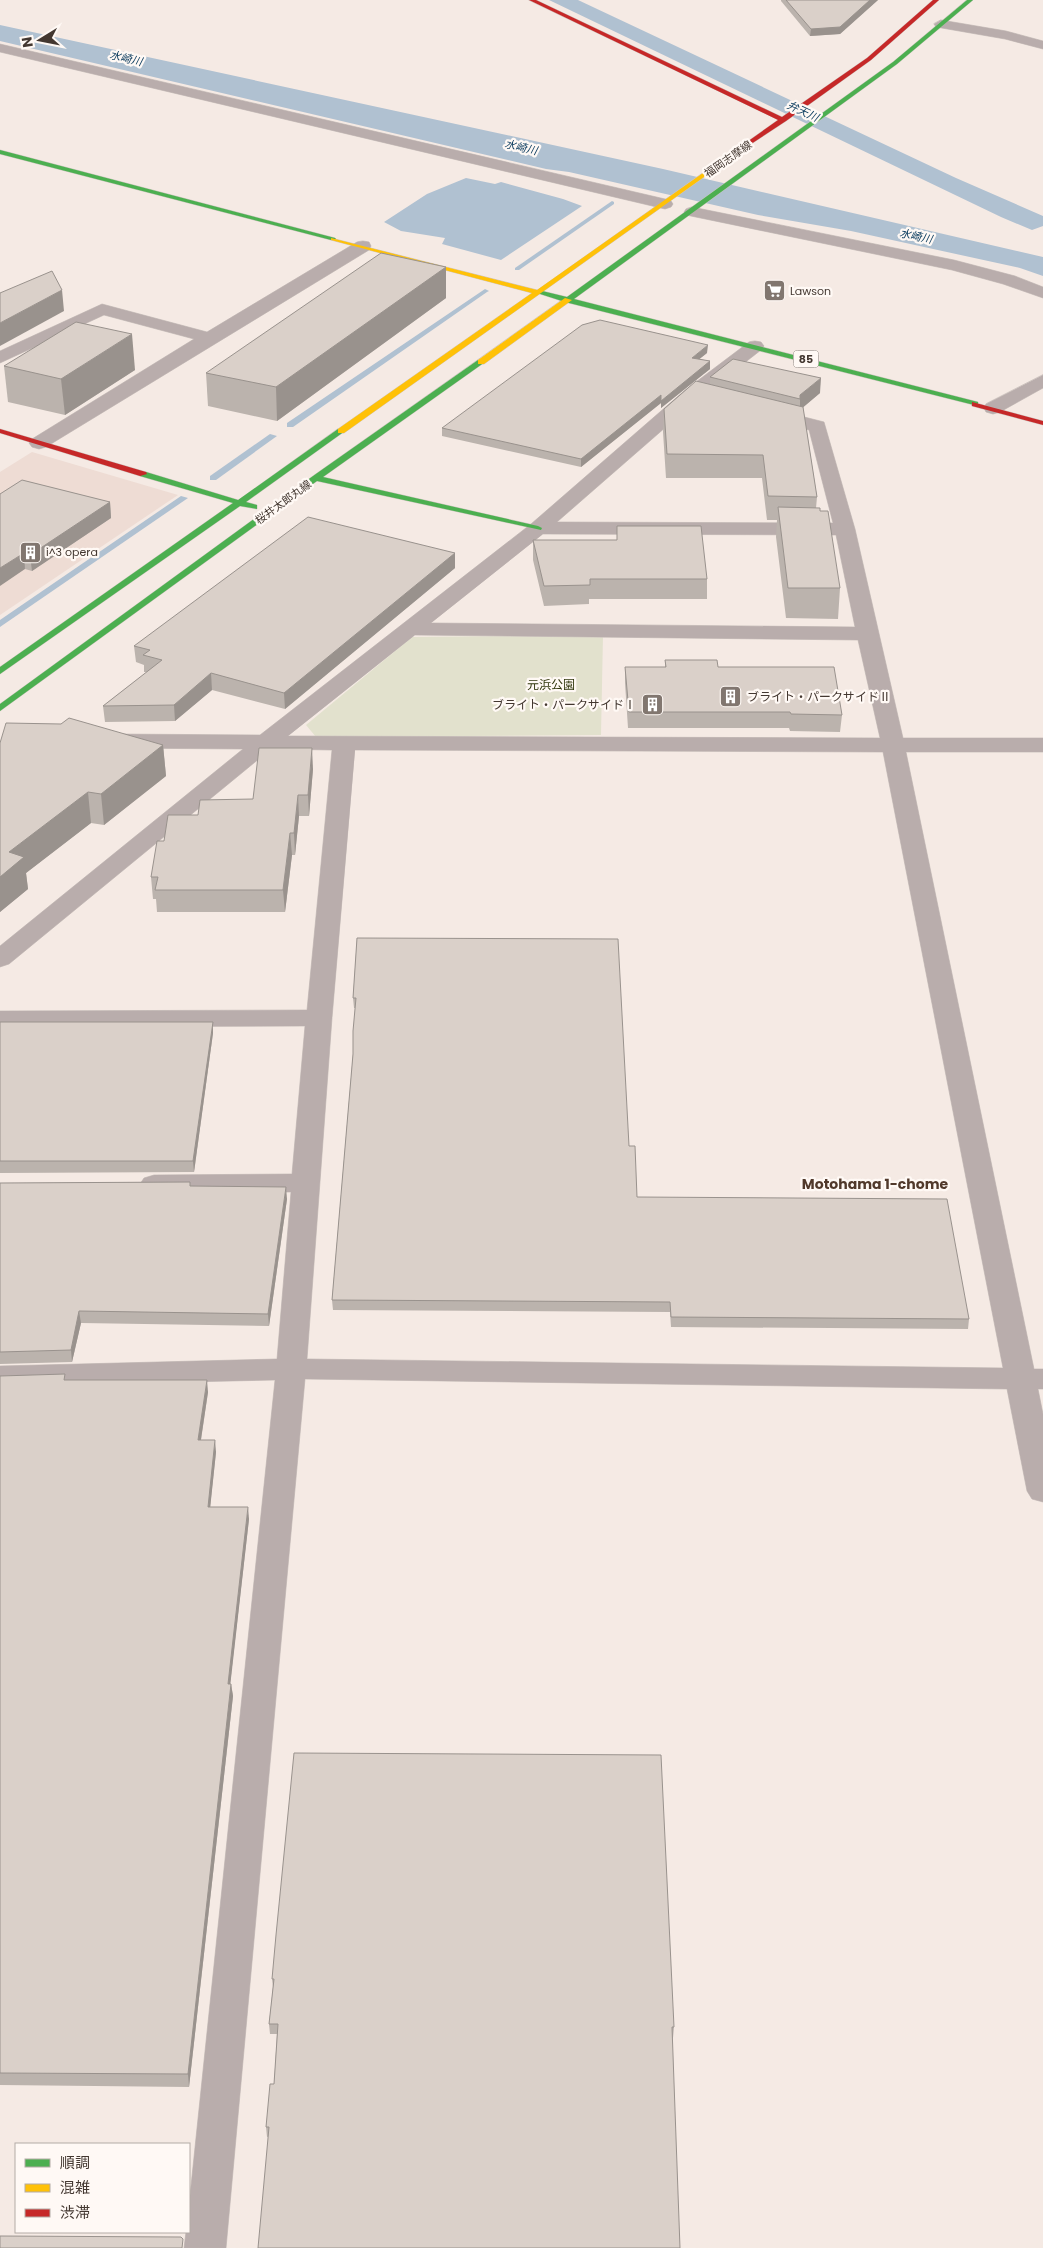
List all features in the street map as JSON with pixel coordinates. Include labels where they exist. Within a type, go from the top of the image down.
[{"type":"main road","points":[[532,0],[785,119]]},
{"type":"main road","name":"福岡志摩線","points":[[538,292],[705,176],[876,53],[936,0]]},
{"type":"main road","name":"福岡志摩線","points":[[568,300],[696,210],[733,181],[831,111],[895,63],[970,0]]},
{"type":"main road","points":[[0,152],[538,292]]},
{"type":"main road","name":"85","points":[[538,292],[755,346],[993,408],[1043,423]]},
{"type":"main road","name":"桜井太郎丸線","points":[[0,671],[538,292]]},
{"type":"main road","name":"桜井太郎丸線","points":[[0,708],[316,478],[568,300]]},
{"type":"main road","points":[[0,431],[270,512]]},
{"type":"main road","points":[[316,478],[538,528]]},
{"type":"street","points":[[941,24],[1006,35],[1043,45]]},
{"type":"street","points":[[0,48],[666,202]]},
{"type":"street","points":[[696,210],[954,265],[1009,280],[1043,293]]},
{"type":"street","points":[[39,443],[363,246]]},
{"type":"street","points":[[0,358],[102,309],[209,338]]},
{"type":"street","points":[[0,959],[266,742],[538,528],[691,395],[755,346]]},
{"type":"street","points":[[993,408],[1043,380]]},
{"type":"street","points":[[691,395],[710,400]]},
{"type":"street","points":[[749,409],[817,426],[845,529],[1032,1379],[1043,1491]]},
{"type":"street","points":[[538,528],[845,529]]},
{"type":"street","points":[[408,629],[867,634]]},
{"type":"street","points":[[89,740],[344,744],[1043,745]]},
{"type":"street","points":[[206,2248],[291,1369],[319,1018],[344,744]]},
{"type":"street","points":[[0,1018],[319,1018]]},
{"type":"street","points":[[129,1184],[307,1183]]},
{"type":"street","points":[[0,1376],[291,1369],[1032,1379]]},
{"type":"shaded area","points":[[32,452],[178,495],[0,615],[0,472]]},
{"type":"green space","name":"元浜公園","points":[[603,635],[601,735],[316,737],[306,725],[412,637]]},
{"type":"water","name":"弁天川","points":[[549,0],[578,0],[956,178],[1043,216],[1043,226],[1032,230],[1001,217]]},
{"type":"water","name":"水崎川","points":[[0,25],[663,169],[1043,257],[1043,276],[1020,268],[851,231],[758,215],[569,172],[546,169],[0,41]]},
{"type":"water","points":[[466,178],[495,184],[501,182],[582,206],[501,260],[442,244],[445,238],[401,231],[384,222],[427,194]]},
{"type":"building","points":[[786,0],[870,0],[840,27],[811,29]]},
{"type":"building","points":[[381,253],[446,267],[276,387],[206,373]]},
{"type":"building","points":[[52,271],[62,290],[0,323],[0,293]]},
{"type":"building","points":[[600,320],[708,345],[692,358],[710,361],[661,401],[661,395],[581,459],[442,428],[582,325]]},
{"type":"building","points":[[76,322],[132,334],[61,379],[4,366]]},
{"type":"building","points":[[733,359],[821,378],[800,395],[800,399],[710,377]]},
{"type":"building","points":[[696,381],[803,407],[817,497],[768,496],[763,455],[667,454],[664,409]]},
{"type":"building","name":"i^3 opera","points":[[22,480],[110,502],[30,555],[24,553],[0,568],[0,494]]},
{"type":"building","points":[[778,507],[820,508],[820,511],[828,511],[840,588],[788,588]]},
{"type":"building","points":[[308,517],[455,553],[284,693],[211,673],[174,705],[103,706],[162,660],[143,655],[150,650],[134,646]]},
{"type":"building","points":[[617,526],[701,526],[707,579],[590,579],[590,585],[544,586],[533,540],[617,540]]},
{"type":"building","points":[[665,660],[717,660],[718,667],[834,667],[842,715],[791,714],[790,712],[629,712],[625,667],[666,667]]},
{"type":"building","points":[[69,718],[163,745],[101,794],[88,792],[9,852],[24,857],[0,877],[0,743],[6,723],[61,724]]},
{"type":"building","points":[[259,748],[312,748],[308,795],[298,795],[294,833],[290,833],[283,890],[155,890],[158,877],[151,877],[157,841],[164,841],[168,815],[198,815],[200,800],[253,799]]},
{"type":"building","points":[[357,938],[618,939],[629,1146],[635,1146],[637,1197],[947,1199],[969,1319],[671,1317],[670,1302],[332,1300],[353,1054],[356,998],[353,998]]},
{"type":"building","points":[[0,1022],[213,1022],[193,1161],[0,1161]]},
{"type":"building","points":[[190,1182],[190,1186],[286,1187],[268,1314],[79,1311],[71,1350],[0,1352],[0,1183]]},
{"type":"building","points":[[65,1374],[64,1380],[207,1380],[198,1440],[215,1440],[208,1507],[248,1507],[228,1684],[231,1684],[188,2074],[0,2073],[0,1376]]},
{"type":"building","points":[[294,1753],[661,1755],[674,2027],[672,2027],[680,2248],[258,2248],[269,2127],[266,2127],[270,2084],[274,2084],[278,2024],[269,2024],[274,1979],[272,1979]]},
{"type":"building","points":[[0,2236],[181,2237],[183,2239],[182,2248],[0,2248]]},
{"type":"waterway","points":[[517,269],[612,203]]},
{"type":"waterway","points":[[290,425],[485,291]]},
{"type":"waterway","points":[[213,478],[273,436]]},
{"type":"waterway","points":[[0,624],[184,498]]},
{"type":"traffic: fast","points":[[568,300],[895,63],[970,0]]},
{"type":"traffic: fast","points":[[0,152],[333,239]]},
{"type":"traffic: fast","points":[[538,292],[975,404]]},
{"type":"traffic: fast","points":[[0,708],[316,478],[481,362]]},
{"type":"traffic: fast","points":[[0,671],[341,431]]},
{"type":"traffic: fast","points":[[143,474],[254,507]]},
{"type":"traffic: fast","points":[[316,478],[538,528]]},
{"type":"traffic: slow","points":[[538,292],[739,150]]},
{"type":"traffic: slow","points":[[333,239],[538,292]]},
{"type":"traffic: slow","points":[[341,431],[538,292]]},
{"type":"traffic: slow","points":[[481,362],[568,300]]},
{"type":"traffic: jam","points":[[532,0],[784,120]]},
{"type":"traffic: jam","points":[[739,150],[869,59],[936,0]]},
{"type":"traffic: jam","points":[[975,404],[1043,423]]},
{"type":"traffic: jam","points":[[0,431],[143,474]]},
{"type":"place","name":"Lawson","points":[[774,291]]},
{"type":"place","name":"i^3 opera","points":[[30,552]]},
{"type":"place","name":"ブライト・パークサイドⅡ","points":[[731,697]]},
{"type":"place","name":"ブライト・パークサイドⅠ","points":[[652,705]]},
{"type":"district","name":"Motohama 1-chome","points":[[875,1184]]}]
